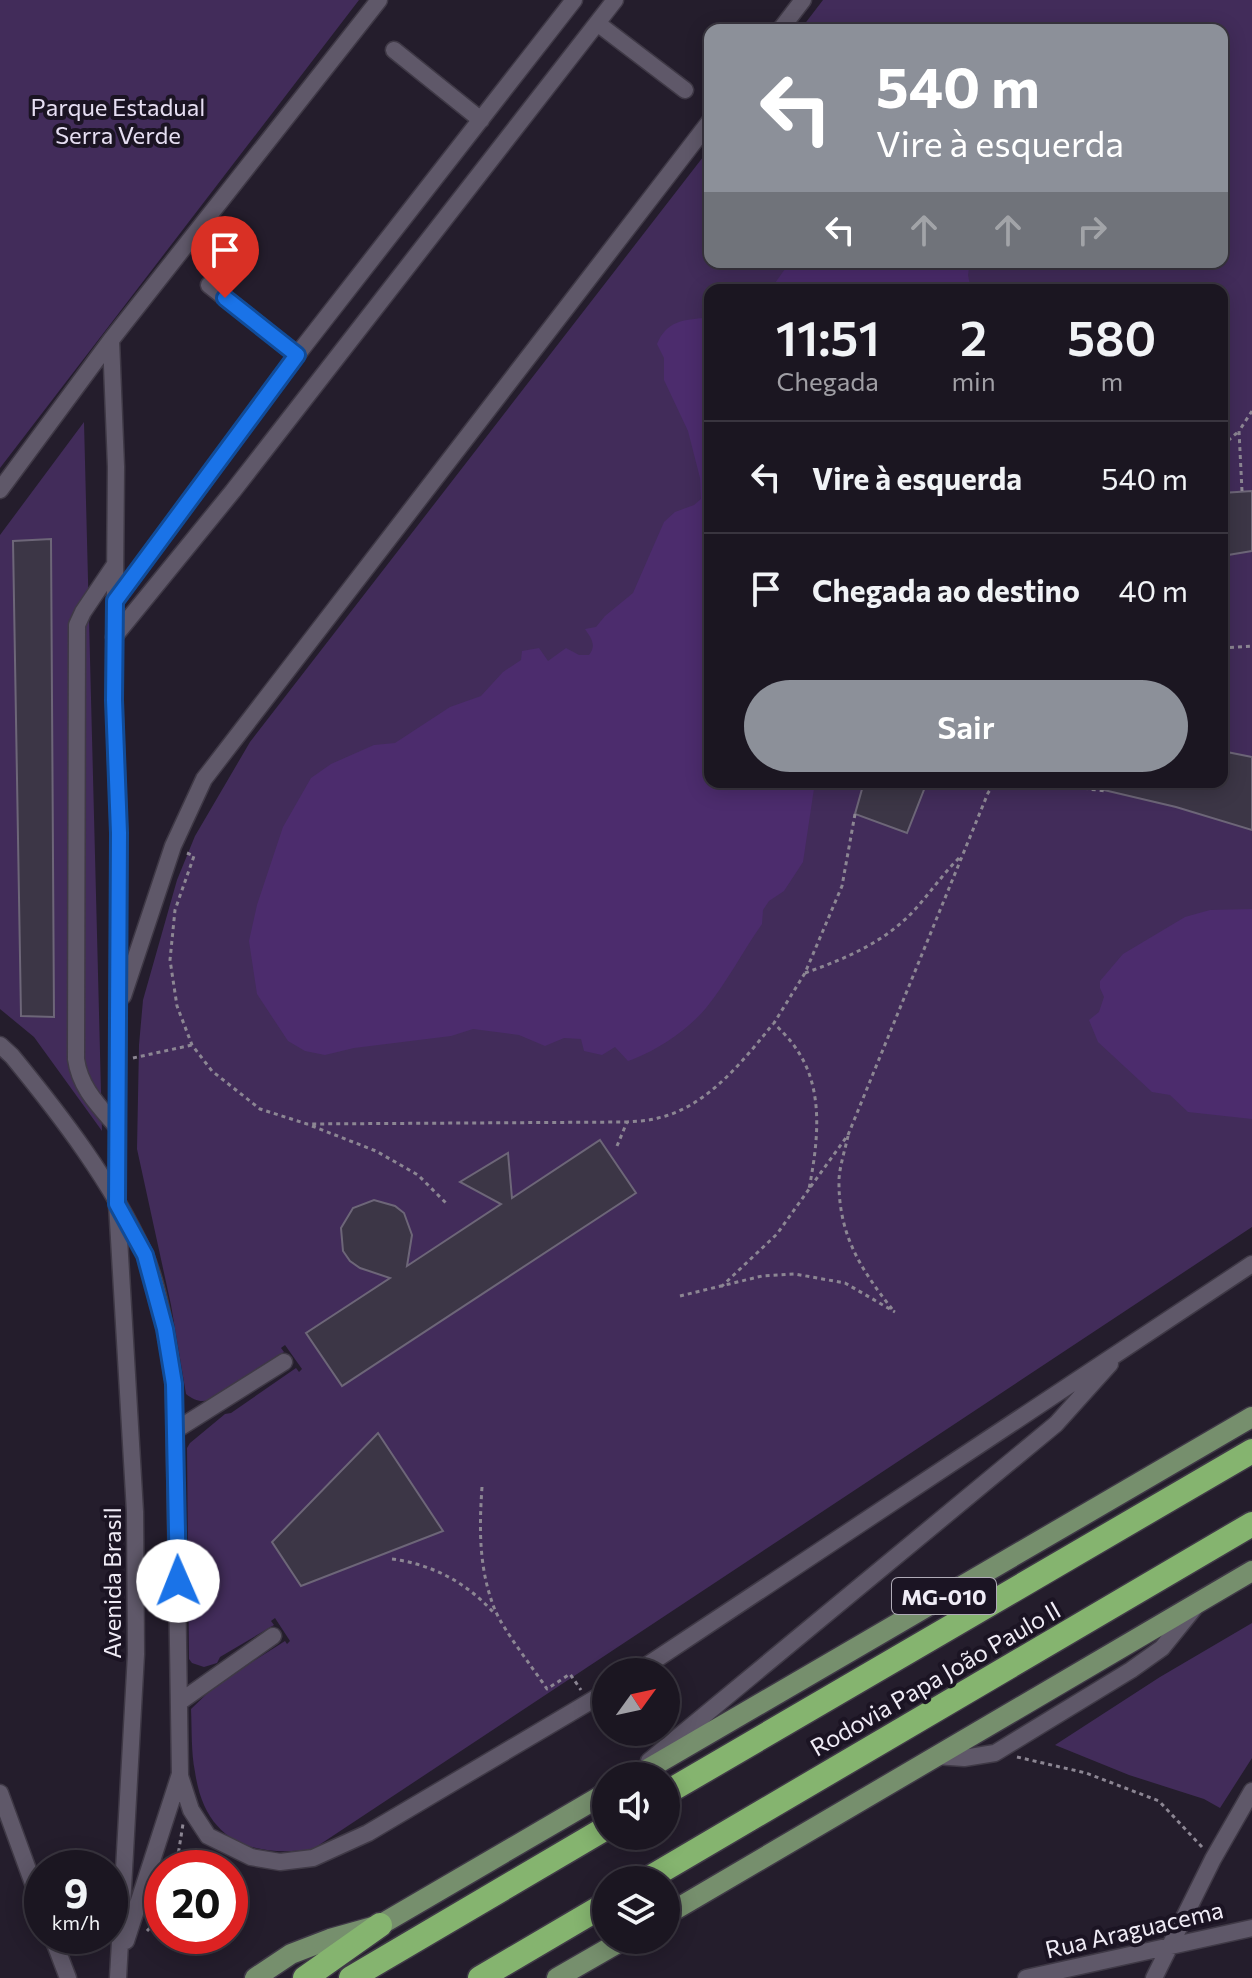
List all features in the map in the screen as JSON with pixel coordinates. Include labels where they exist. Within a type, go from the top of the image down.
[{"type":"highway","name":"Rodovia Papa João Paulo II","points":[[680,1785],[1252,1451]]},
{"type":"highway","name":"Rodovia Papa João Paulo II","points":[[670,1866],[1252,1524]]},
{"type":"highway","points":[[351,1978],[592,1836]]},
{"type":"highway","points":[[480,1978],[592,1912]]},
{"type":"highway","points":[[305,1978],[380,1925]]},
{"type":"main road","name":"MG-010","points":[[657,1762],[1252,1417]]},
{"type":"main road","points":[[680,1907],[1252,1571]]},
{"type":"main road","points":[[255,1978],[291,1954],[380,1925],[592,1801]]},
{"type":"main road","points":[[557,1978],[599,1954]]},
{"type":"street","points":[[0,490],[111,340],[379,0]]},
{"type":"street","points":[[115,601],[297,355],[574,0]]},
{"type":"street","points":[[114,637],[242,479],[615,0]]},
{"type":"street","points":[[785,24],[803,0]]},
{"type":"street","points":[[597,23],[685,90]]},
{"type":"street","points":[[394,50],[481,120]]},
{"type":"street","points":[[118,1009],[173,846],[204,779],[704,129]]},
{"type":"street","points":[[209,285],[297,355]]},
{"type":"street","name":"Avenida Brasil","points":[[111,340],[116,467],[114,700],[119,833],[117,1204],[135,1512],[136,1654],[120,1960]]},
{"type":"street","points":[[114,566],[77,625],[76,1059],[84,1087],[117,1127]]},
{"type":"street","points":[[0,1045],[74,1132],[145,1255],[165,1329],[174,1384],[180,1774],[120,1960],[118,1978]]},
{"type":"street","points":[[658,1658],[1252,1264]]},
{"type":"street","points":[[650,1762],[1056,1424],[1128,1345]]},
{"type":"street","points":[[176,1430],[284,1362]]},
{"type":"street","points":[[936,1756],[964,1758],[995,1753],[1162,1648],[1199,1602]]},
{"type":"street","points":[[181,1701],[273,1636]]},
{"type":"street","points":[[180,1774],[191,1810],[208,1836],[251,1857],[280,1862],[313,1858],[368,1833],[590,1703]]},
{"type":"street","points":[[1154,1978],[1213,1859],[1252,1791]]},
{"type":"street","points":[[0,1793],[24,1859]]},
{"type":"street","name":"Rua Araguacema","points":[[1026,1978],[1252,1928]]},
{"type":"street","points":[[59,1954],[68,1978]]},
{"type":"path","points":[[1228,441],[1239,431],[1252,411]]},
{"type":"path","points":[[1239,431],[1242,491]]},
{"type":"path","points":[[1228,648],[1252,646]]},
{"type":"path","points":[[680,1296],[762,1276],[795,1274],[845,1283],[895,1312],[864,1274],[847,1241],[839,1178],[848,1135],[991,788]]},
{"type":"path","points":[[1085,788],[1107,791]]},
{"type":"path","points":[[307,1124],[627,1122],[660,1118],[702,1098],[743,1060],[774,1023],[805,973],[842,886],[855,814]]},
{"type":"path","points":[[173,846],[194,856],[175,910],[170,960],[177,1006],[192,1045],[212,1071],[260,1109],[376,1151],[418,1175],[448,1205]]},
{"type":"path","points":[[805,973],[852,956],[887,934],[917,908],[943,873],[962,854]]},
{"type":"path","points":[[774,1023],[796,1048],[811,1079],[817,1144],[809,1189]]},
{"type":"path","points":[[118,1061],[192,1045]]},
{"type":"path","points":[[617,1146],[627,1122]]},
{"type":"path","points":[[720,1288],[777,1234],[848,1135]]},
{"type":"path","points":[[482,1487],[479,1529],[481,1561],[495,1611],[547,1689],[570,1674],[590,1703]]},
{"type":"path","points":[[392,1559],[413,1561],[442,1573],[464,1585],[495,1611]]},
{"type":"path","points":[[995,1753],[1086,1773],[1159,1801],[1213,1859]]},
{"type":"path","points":[[179,1850],[182,1826],[191,1810]]},
{"type":"path","points":[[220,1850],[228,1848]]},
{"type":"green space","name":"Parque Estadual Serra Verde","points":[[0,0],[359,0],[0,468]]},
{"type":"green space","points":[[823,0],[1252,0],[1252,1227],[601,1658],[592,1658],[592,1664],[313,1849],[270,1850],[234,1840],[220,1829],[209,1814],[200,1795],[193,1757],[191,1709],[216,1685],[285,1641],[287,1644],[290,1641],[275,1618],[271,1621],[274,1625],[220,1657],[217,1663],[204,1667],[189,1659],[187,1448],[225,1414],[231,1413],[296,1368],[299,1372],[302,1369],[285,1345],[281,1348],[284,1352],[215,1398],[200,1401],[186,1394],[171,1305],[137,1149],[143,1000],[177,880],[195,836],[250,742],[704,156],[704,268],[1228,268],[1228,24],[805,24]]},
{"type":"green space","points":[[84,422],[102,1131],[34,1037],[0,1009],[0,535]]},
{"type":"green space","points":[[1252,1623],[1252,1758],[1220,1808],[1204,1799],[1129,1775],[1055,1745],[1160,1677]]},
{"type":"shaded area","points":[[786,268],[969,268],[970,284],[774,284]]},
{"type":"shaded area","points":[[704,318],[704,788],[814,788],[803,862],[784,891],[769,901],[763,910],[762,924],[706,1008],[670,1039],[628,1061],[615,1047],[602,1055],[584,1051],[581,1039],[564,1038],[545,1046],[519,1035],[473,1029],[451,1036],[354,1048],[325,1055],[305,1051],[288,1041],[257,994],[249,941],[257,905],[283,827],[311,778],[331,764],[374,745],[395,743],[450,707],[481,696],[503,672],[521,660],[522,651],[539,648],[548,661],[566,648],[579,655],[589,655],[593,645],[585,629],[596,627],[633,593],[664,522],[675,512],[701,499],[700,478],[688,431],[664,380],[664,358],[657,344],[670,326]]},
{"type":"shaded area","points":[[1252,909],[1252,1119],[1188,1112],[1170,1095],[1152,1092],[1098,1042],[1089,1020],[1099,1012],[1104,997],[1100,981],[1123,954],[1185,917],[1210,910]]},
{"type":"building","points":[[1252,491],[1252,551],[1228,555],[1228,493]]},
{"type":"building","points":[[51,539],[54,1017],[21,1016],[13,541]]},
{"type":"building","points":[[1228,752],[1252,757],[1252,830],[1176,807],[1095,788],[1228,788]]},
{"type":"building","points":[[862,788],[925,788],[907,833],[855,814]]},
{"type":"building","points":[[600,1140],[636,1193],[342,1386],[306,1333],[390,1278],[360,1268],[343,1251],[341,1228],[353,1208],[374,1200],[395,1206],[404,1213],[412,1235],[407,1266],[501,1204],[460,1182],[508,1153],[512,1198]]},
{"type":"building","points":[[378,1433],[443,1531],[301,1586],[272,1542]]},
{"type":"route","points":[[178,1581],[174,1384],[165,1329],[145,1255],[117,1204],[119,833],[115,762],[115,601],[297,355],[225,298]]}]
